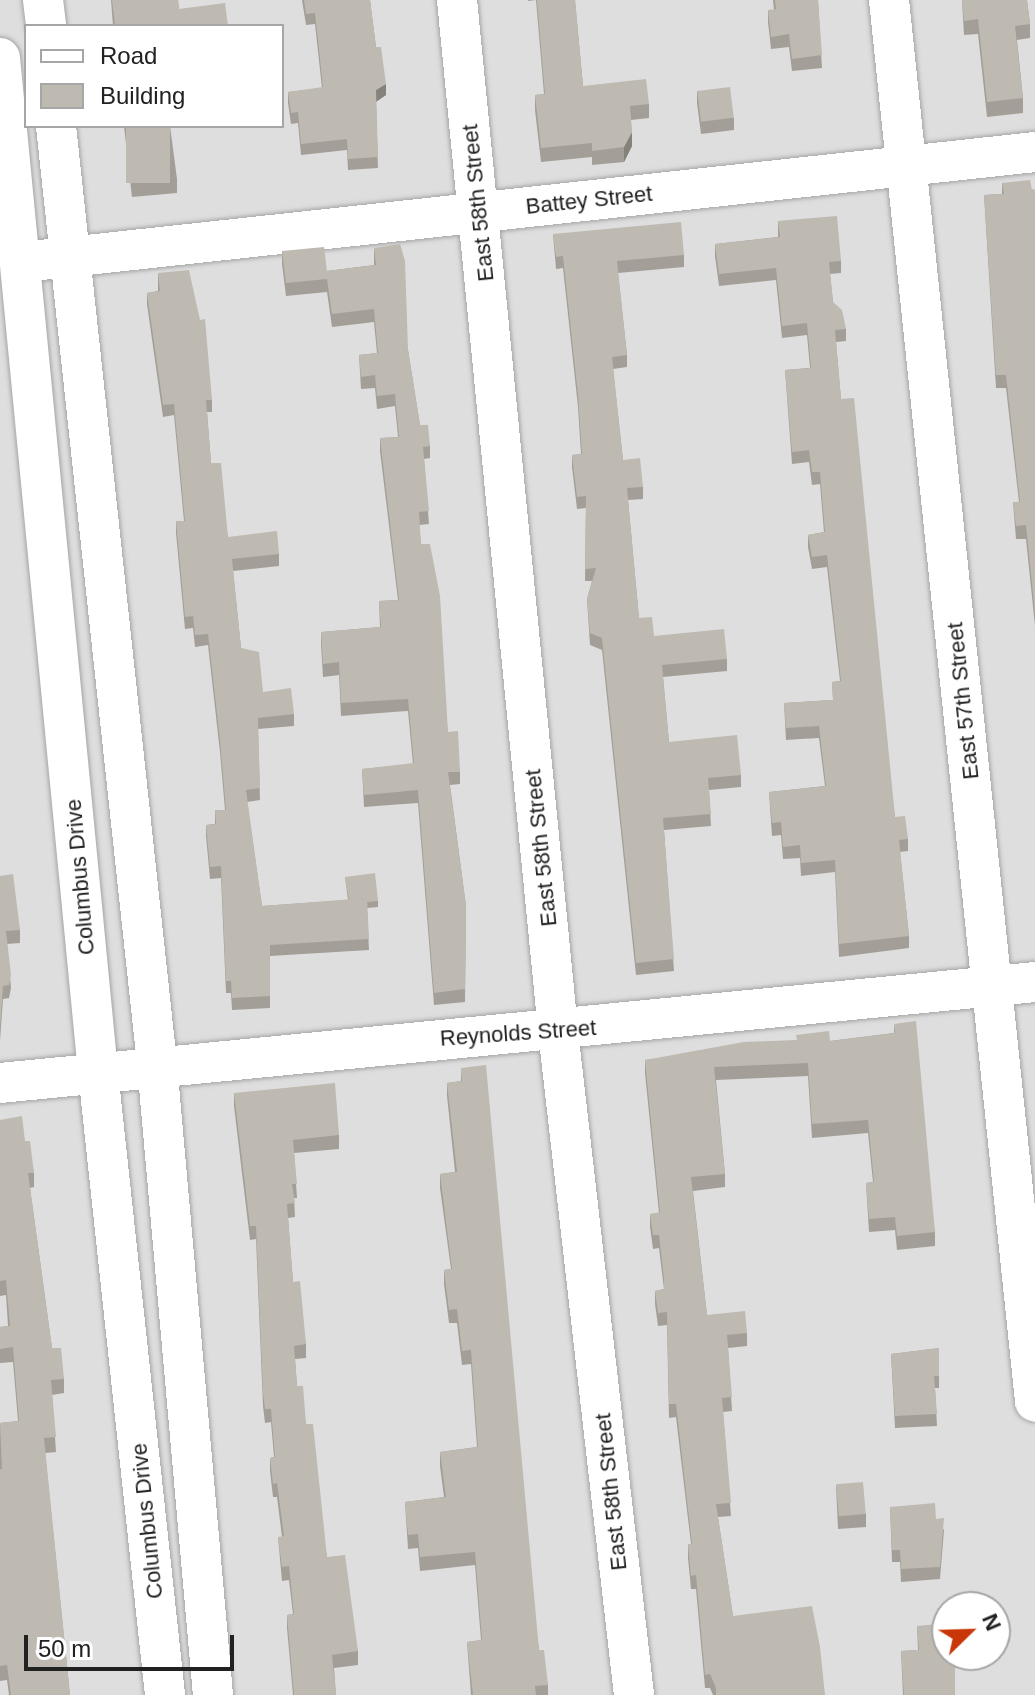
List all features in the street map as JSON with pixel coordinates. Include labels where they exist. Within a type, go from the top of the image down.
[{"type":"street","points":[[43,0],[46,24]]},
{"type":"street","name":"East 58th Street","points":[[457,0],[558,1031],[634,1695]]},
{"type":"street","name":"East 57th Street","points":[[889,0],[1035,1401]]},
{"type":"street","name":"Columbus Drive","points":[[0,58],[11,264],[165,1695]]},
{"type":"street","points":[[56,128],[157,1064],[213,1695]]},
{"type":"street","name":"Battey Street","points":[[11,264],[1035,152]]},
{"type":"street","name":"Reynolds Street","points":[[0,1083],[157,1064],[558,1031],[1035,982]]},
{"type":"shaded area","points":[[0,0],[1035,0],[1035,1695],[0,1695]]},
{"type":"building","points":[[112,0],[178,0],[179,9],[225,3],[228,24],[115,24]]},
{"type":"building","points":[[304,0],[370,0],[376,47],[381,47],[386,84],[376,90],[378,157],[348,159],[347,139],[301,144],[298,112],[291,113],[288,92],[323,87],[315,13],[306,14]]},
{"type":"building","points":[[537,0],[575,0],[583,86],[646,79],[649,104],[630,106],[632,132],[624,147],[592,151],[592,143],[541,148],[535,95],[545,94]]},
{"type":"building","points":[[775,0],[818,0],[822,55],[792,59],[789,34],[771,37],[768,10],[776,9]]},
{"type":"building","points":[[962,0],[1027,0],[1030,24],[1015,26],[1023,98],[987,102],[978,19],[964,21]]},
{"type":"building","points":[[730,87],[734,118],[701,122],[697,91]]},
{"type":"building","points":[[126,128],[170,128],[170,183],[126,183]]},
{"type":"building","points":[[1030,180],[1032,190],[1035,190],[1035,613],[1026,525],[1016,526],[1013,502],[1020,502],[1006,375],[996,375],[984,195],[1004,194],[1002,183]]},
{"type":"building","points":[[837,216],[841,261],[829,262],[833,302],[842,310],[846,329],[835,330],[841,399],[854,398],[895,817],[905,816],[908,839],[899,840],[909,936],[839,944],[835,860],[801,863],[800,845],[783,847],[781,822],[772,823],[769,792],[826,786],[819,726],[786,728],[784,703],[833,700],[832,682],[841,681],[827,555],[812,557],[808,535],[825,532],[820,472],[812,472],[809,450],[792,452],[785,370],[811,368],[807,323],[782,326],[776,268],[719,274],[715,244],[780,237],[778,221]]},
{"type":"building","points":[[681,222],[684,255],[617,261],[627,355],[612,357],[623,460],[640,458],[643,487],[627,488],[639,618],[652,617],[654,636],[724,629],[727,659],[662,665],[669,742],[737,735],[741,775],[708,778],[711,814],[663,818],[674,959],[636,963],[602,638],[590,633],[587,599],[596,568],[585,569],[586,496],[577,497],[572,455],[582,454],[578,395],[563,256],[556,257],[553,234]]},
{"type":"building","points":[[400,244],[405,261],[408,350],[420,425],[428,425],[430,446],[423,447],[429,511],[419,512],[421,544],[430,544],[440,596],[448,732],[458,731],[460,772],[448,772],[466,906],[465,989],[434,993],[418,790],[364,795],[362,769],[414,763],[408,699],[341,703],[339,662],[323,664],[321,632],[381,627],[379,601],[399,600],[380,438],[399,437],[395,394],[377,396],[375,375],[361,377],[359,355],[378,353],[374,309],[332,314],[327,279],[286,283],[282,251],[324,247],[327,271],[376,265],[374,248]]},
{"type":"building","points":[[189,270],[200,320],[205,319],[212,400],[206,400],[211,463],[221,463],[228,537],[277,531],[279,554],[232,559],[241,648],[259,652],[263,692],[291,688],[294,714],[258,718],[260,788],[246,790],[262,906],[367,898],[369,939],[270,945],[270,996],[232,998],[231,981],[226,981],[221,866],[210,867],[206,825],[216,824],[215,810],[226,810],[220,740],[208,634],[195,635],[193,616],[185,617],[176,521],[185,521],[174,404],[163,405],[147,293],[160,291],[158,273]]},
{"type":"building","points":[[375,873],[378,901],[367,902],[367,898],[349,900],[345,877]]},
{"type":"building","points":[[13,874],[20,930],[6,931],[11,975],[9,985],[3,986],[0,1028],[0,876]]},
{"type":"building","points":[[916,1021],[935,1232],[897,1236],[895,1217],[869,1219],[866,1183],[874,1182],[868,1120],[812,1124],[808,1063],[714,1067],[725,1174],[691,1177],[707,1315],[745,1311],[747,1333],[727,1335],[732,1397],[722,1398],[731,1503],[716,1504],[733,1616],[812,1606],[825,1695],[716,1695],[710,1674],[705,1675],[696,1575],[691,1576],[688,1544],[692,1544],[676,1404],[669,1404],[667,1312],[658,1313],[655,1291],[664,1289],[664,1279],[659,1235],[653,1235],[650,1214],[660,1212],[645,1060],[744,1042],[797,1040],[796,1035],[829,1031],[830,1041],[895,1033],[894,1024]]},
{"type":"building","points":[[486,1065],[539,1650],[544,1650],[548,1685],[535,1686],[536,1695],[473,1695],[467,1642],[482,1640],[475,1552],[420,1557],[418,1534],[408,1535],[405,1502],[446,1497],[440,1452],[478,1447],[471,1350],[462,1351],[457,1309],[449,1310],[444,1270],[452,1269],[440,1174],[457,1172],[447,1083],[462,1081],[461,1068]]},
{"type":"building","points":[[335,1083],[339,1135],[293,1140],[297,1184],[292,1184],[295,1203],[287,1204],[293,1282],[300,1281],[306,1344],[294,1346],[297,1386],[303,1386],[306,1424],[313,1424],[327,1557],[345,1555],[358,1651],[332,1655],[336,1695],[294,1695],[287,1615],[294,1614],[289,1566],[282,1567],[278,1537],[284,1536],[277,1483],[273,1484],[270,1458],[275,1457],[271,1409],[265,1409],[263,1393],[256,1226],[250,1226],[234,1093]]},
{"type":"building","points":[[22,1116],[25,1141],[30,1141],[34,1173],[28,1173],[52,1348],[61,1348],[64,1379],[51,1380],[56,1437],[44,1438],[70,1695],[11,1695],[7,1665],[0,1666],[0,1423],[19,1421],[13,1347],[0,1349],[0,1327],[10,1326],[6,1280],[0,1281],[0,1120]]},
{"type":"building","points":[[939,1348],[939,1376],[934,1376],[937,1414],[895,1416],[891,1354]]},
{"type":"building","points":[[863,1482],[866,1514],[839,1516],[836,1484]]},
{"type":"building","points":[[935,1503],[936,1519],[944,1518],[940,1567],[901,1569],[900,1550],[892,1550],[890,1507]]},
{"type":"building","points":[[931,1625],[931,1671],[955,1671],[955,1695],[904,1695],[901,1651],[919,1650],[917,1626]]}]
